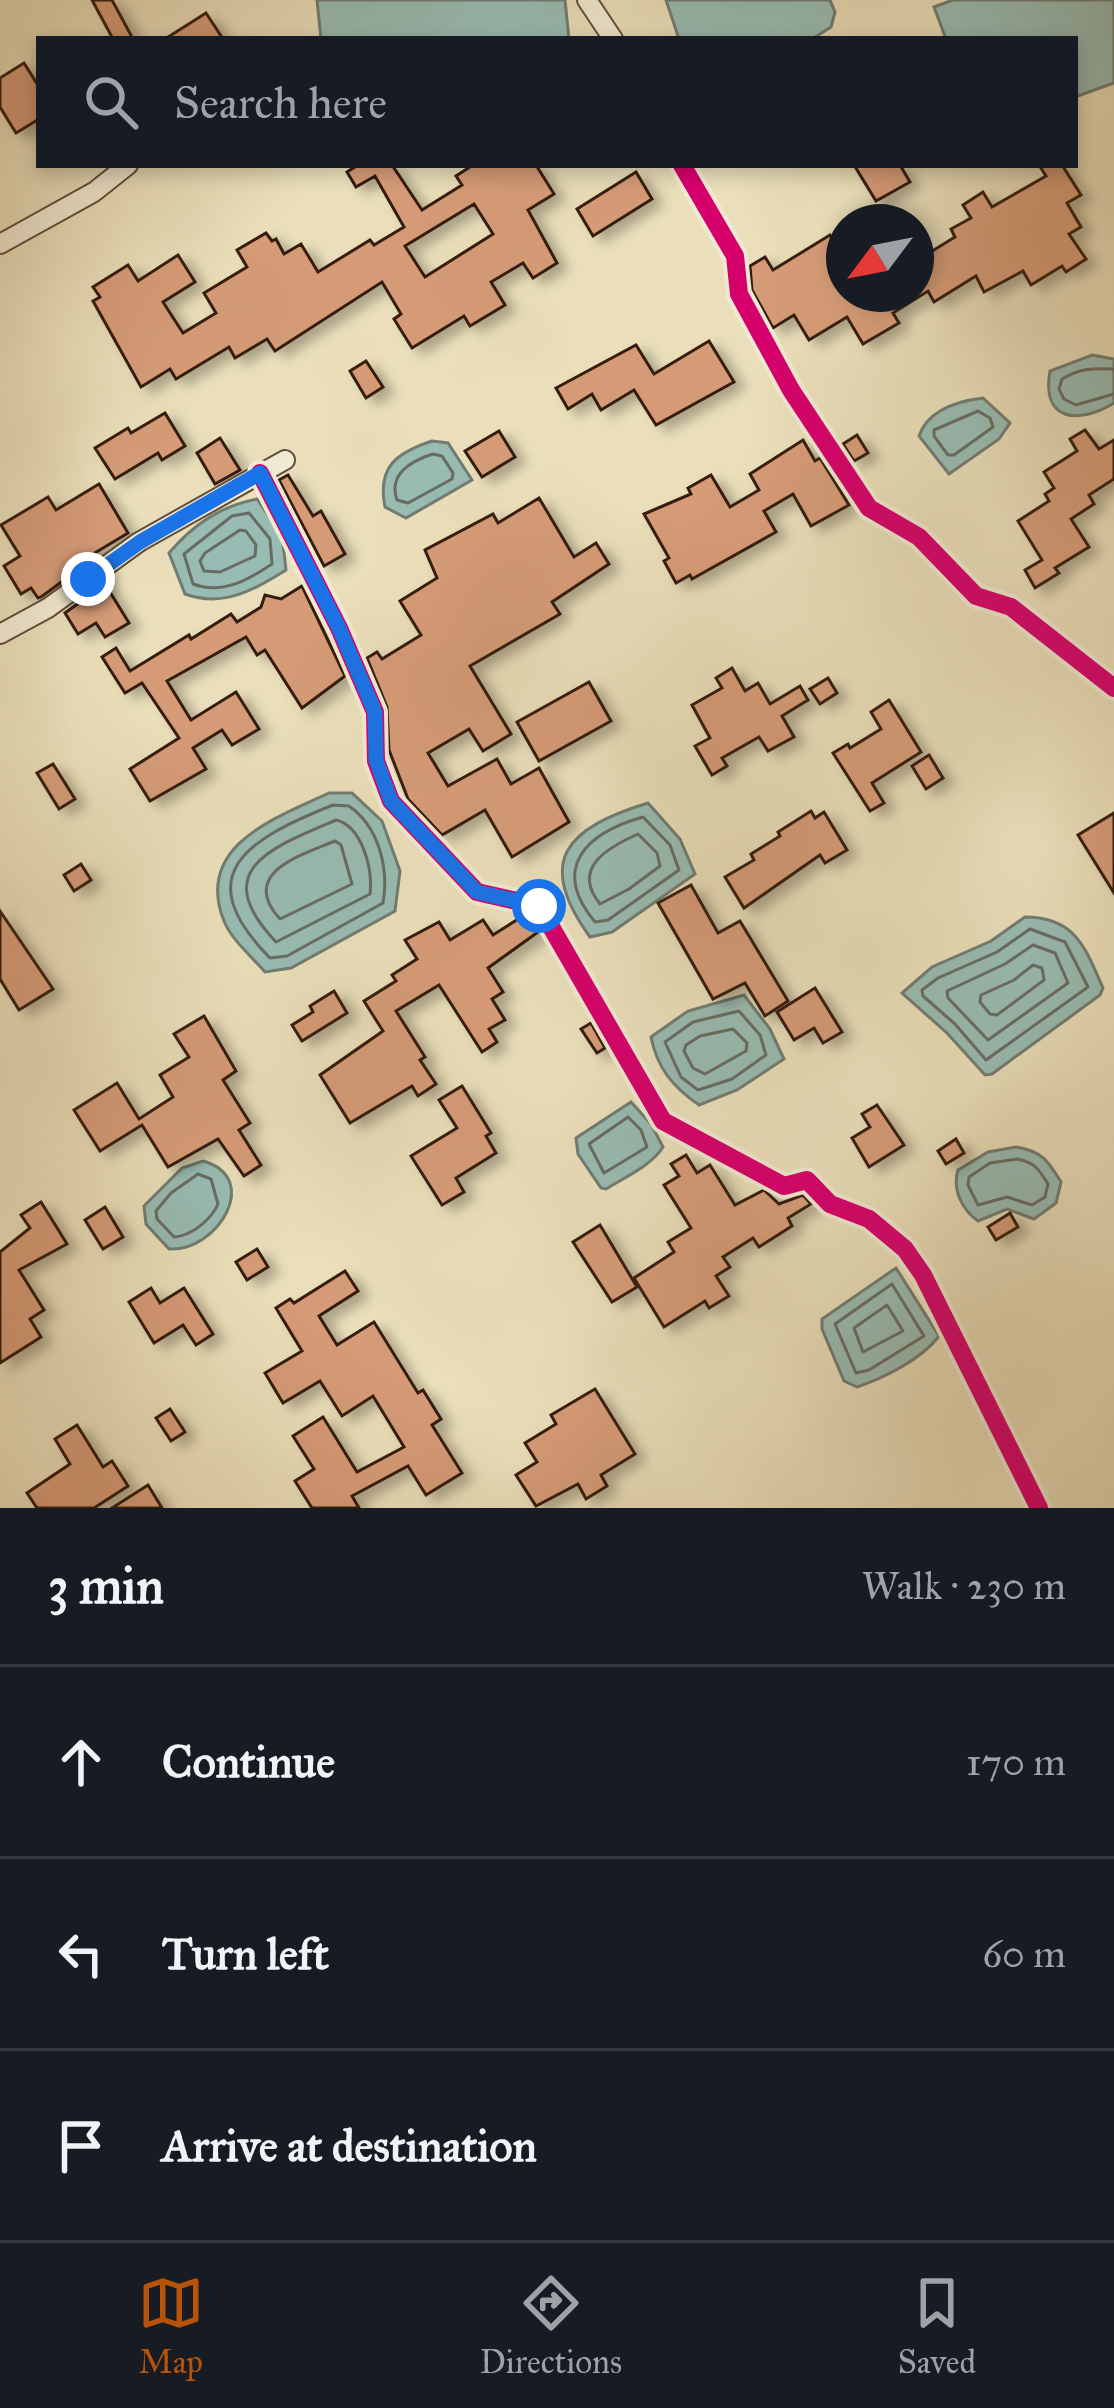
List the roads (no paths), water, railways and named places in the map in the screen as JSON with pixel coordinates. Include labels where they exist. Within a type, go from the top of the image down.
[{"type":"street","points":[[587,0],[611,36]]},
{"type":"street","points":[[0,244],[94,191],[124,168]]},
{"type":"street","points":[[684,168],[735,256],[739,294],[791,390],[869,508],[920,537],[976,596],[1011,607],[1114,688]]},
{"type":"street","points":[[0,634],[48,608],[140,542],[285,460]]},
{"type":"street","points":[[260,473],[339,628],[375,712],[376,760],[391,801],[477,892],[539,906],[663,1121],[784,1186],[807,1180],[830,1204],[869,1219],[904,1249],[943,1313],[1039,1508]]},
{"type":"water","points":[[317,0],[565,0],[569,36],[321,36]]},
{"type":"water","points":[[666,0],[830,0],[835,12],[831,27],[817,36],[678,36]]},
{"type":"water","points":[[953,0],[1114,0],[1114,83],[1078,96],[1078,36],[945,36],[934,7]]},
{"type":"water","points":[[1092,355],[1114,359],[1114,403],[1088,414],[1065,414],[1051,400],[1050,371]]},
{"type":"water","points":[[983,398],[1010,423],[999,439],[949,474],[919,436],[923,427],[954,404]]},
{"type":"water","points":[[432,441],[448,443],[472,480],[406,518],[385,507],[387,472],[399,457]]},
{"type":"water","points":[[257,499],[282,535],[286,570],[225,598],[185,594],[169,553],[208,518]]},
{"type":"water","points":[[329,793],[352,793],[382,821],[400,871],[395,911],[291,968],[265,972],[224,921],[218,895],[220,873],[245,838]]},
{"type":"water","points":[[648,803],[680,839],[695,874],[612,932],[590,937],[564,887],[562,867],[568,850],[597,824]]},
{"type":"water","points":[[1025,917],[1056,922],[1076,937],[1103,988],[1100,995],[985,1075],[902,993],[932,967],[991,941]]},
{"type":"water","points":[[744,995],[770,1029],[784,1059],[737,1090],[699,1105],[668,1076],[651,1037],[688,1011]]},
{"type":"water","points":[[631,1102],[663,1147],[637,1171],[601,1188],[578,1154],[576,1138]]},
{"type":"water","points":[[1016,1147],[1038,1154],[1052,1168],[1061,1182],[1056,1203],[1034,1219],[1007,1209],[978,1221],[960,1198],[958,1170],[988,1152]]},
{"type":"water","points":[[203,1161],[221,1170],[230,1182],[227,1212],[203,1239],[169,1249],[146,1224],[144,1206],[182,1168]]},
{"type":"water","points":[[896,1268],[939,1336],[902,1367],[857,1387],[844,1381],[822,1319]]}]
